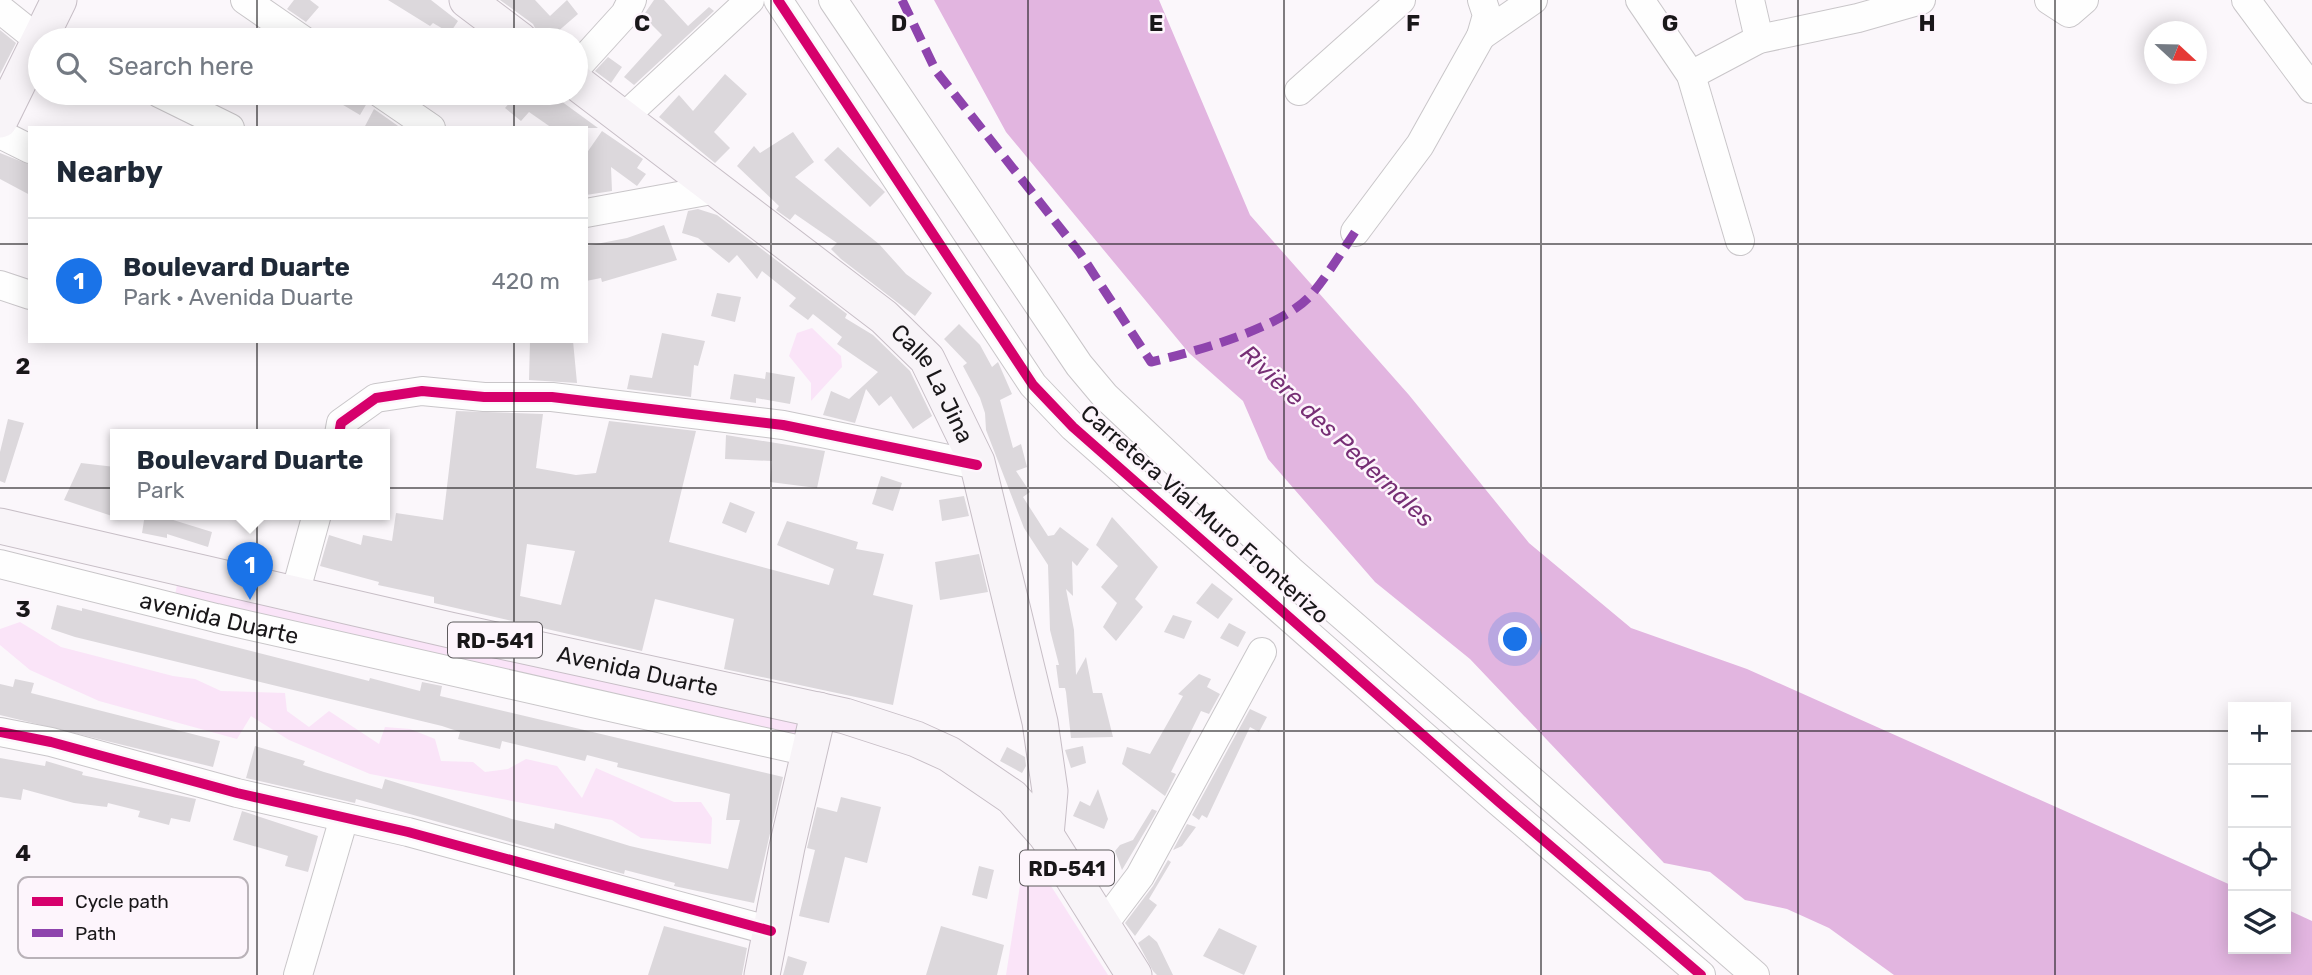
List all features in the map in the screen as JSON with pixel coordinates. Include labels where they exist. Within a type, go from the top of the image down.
[{"type":"main road","points":[[46,28],[59,0]]},
{"type":"main road","points":[[467,0],[504,28]]},
{"type":"main road","points":[[0,120],[28,65]]},
{"type":"main road","name":"Calle La Jina","points":[[588,91],[884,317],[927,359],[977,465],[1040,722],[1050,791],[1046,835]]},
{"type":"main road","name":"Avenida Duarte","points":[[0,526],[450,630],[819,710],[916,739],[949,754],[983,774],[1012,797],[1046,835]]},
{"type":"main road","points":[[762,975],[819,710]]},
{"type":"main road","name":"RD-541","points":[[1046,835],[1135,975]]},
{"type":"street","points":[[245,0],[286,28]]},
{"type":"street","points":[[588,55],[625,15],[632,0]]},
{"type":"street","points":[[624,118],[750,0]]},
{"type":"street","name":"Carretera Vial Muro Fronterizo","points":[[778,0],[1033,386],[1073,427],[1488,793],[1701,975]]},
{"type":"street","name":"Carretera Vial Muro Fronterizo","points":[[833,0],[1079,365],[1105,396],[1290,570],[1755,975]]},
{"type":"street","points":[[1299,91],[1401,0]]},
{"type":"street","points":[[1355,232],[1420,145],[1481,36],[1487,15],[1482,0]]},
{"type":"street","points":[[1481,36],[1533,0]]},
{"type":"street","points":[[1640,0],[1691,75],[1740,241]]},
{"type":"street","points":[[1750,0],[1759,39]]},
{"type":"street","points":[[1691,75],[1759,39],[1858,18],[1921,0]]},
{"type":"street","points":[[2049,0],[2069,13],[2084,0]]},
{"type":"street","points":[[2246,0],[2312,89]]},
{"type":"street","points":[[0,9],[28,31]]},
{"type":"street","points":[[183,105],[226,126]]},
{"type":"street","points":[[397,105],[428,126]]},
{"type":"street","points":[[0,134],[28,148]]},
{"type":"street","points":[[588,214],[717,189]]},
{"type":"street","points":[[0,285],[28,294]]},
{"type":"street","points":[[340,429],[341,423],[376,398],[422,391],[484,397],[552,397],[783,425],[977,465]]},
{"type":"street","points":[[295,594],[315,520]]},
{"type":"street","name":"avenida Duarte","points":[[0,564],[171,606],[809,752]]},
{"type":"street","points":[[171,606],[179,568]]},
{"type":"street","points":[[439,668],[450,630]]},
{"type":"street","points":[[1103,925],[1140,876],[1262,652]]},
{"type":"street","points":[[0,732],[51,742],[237,793],[344,818],[771,932]]},
{"type":"street","points":[[298,975],[344,818]]},
{"type":"shaded area","points":[[812,328],[841,356],[842,367],[811,401],[811,383],[789,356],[797,333]]},
{"type":"shaded area","points":[[180,570],[819,710],[809,752],[173,605]]},
{"type":"shaded area","points":[[20,622],[61,647],[173,676],[195,679],[221,691],[285,693],[287,711],[309,727],[329,711],[379,744],[385,727],[410,729],[435,739],[441,761],[473,762],[485,772],[508,769],[526,759],[557,766],[582,798],[596,768],[674,802],[701,802],[712,818],[711,844],[641,838],[612,820],[370,774],[289,740],[251,716],[237,739],[99,701],[30,670],[0,645],[0,629]]},
{"type":"shaded area","points":[[1026,847],[1108,975],[1006,975]]},
{"type":"water","name":"Rivière des Pedernales","points":[[934,0],[1159,0],[1250,215],[1409,395],[1529,543],[1631,628],[1747,669],[2228,884],[2228,954],[2291,954],[2291,911],[2312,921],[2312,975],[1894,975],[1829,928],[1787,909],[1745,900],[1710,872],[1664,863],[1470,659],[1375,582],[1268,459],[1243,401],[1189,353],[1006,132]]},
{"type":"building","points":[[294,0],[310,0],[319,7],[306,22],[287,9]]},
{"type":"building","points":[[388,0],[431,0],[458,21],[453,28],[442,28],[433,23],[430,26]]},
{"type":"building","points":[[500,0],[535,0],[550,16],[567,0],[578,14],[562,28],[535,28]]},
{"type":"building","points":[[654,0],[664,0],[688,26],[709,7],[714,11],[634,85],[624,77],[662,35],[643,16]]},
{"type":"building","points":[[0,30],[16,43],[0,74]]},
{"type":"building","points":[[608,57],[622,67],[611,83],[595,71]]},
{"type":"building","points":[[725,74],[747,94],[714,132],[730,148],[715,163],[659,117],[679,95],[693,111]]},
{"type":"building","points":[[343,105],[366,105],[360,115]]},
{"type":"building","points":[[508,105],[566,105],[598,128],[549,126],[529,112],[521,121],[505,108]]},
{"type":"building","points":[[374,109],[398,126],[365,126]]},
{"type":"building","points":[[602,131],[643,159],[637,168],[646,174],[637,186],[611,167],[612,191],[588,195],[588,151]]},
{"type":"building","points":[[793,132],[814,162],[795,177],[879,244],[906,274],[932,293],[915,316],[841,259],[831,249],[837,243],[795,214],[790,220],[776,210],[779,206],[737,166],[754,146],[760,153]]},
{"type":"building","points":[[838,147],[885,192],[870,207],[824,160]]},
{"type":"building","points":[[0,153],[28,164],[28,194],[0,179]]},
{"type":"building","points":[[698,209],[717,215],[847,314],[845,318],[873,335],[910,371],[932,416],[913,429],[891,396],[879,406],[866,389],[855,423],[823,415],[831,391],[849,399],[878,372],[837,344],[842,337],[813,314],[808,320],[789,306],[796,298],[762,271],[757,279],[737,255],[729,263],[698,238],[682,233],[688,211]]},
{"type":"building","points":[[664,225],[677,260],[602,282],[601,278],[588,281],[588,246],[627,238]]},
{"type":"building","points":[[717,293],[741,297],[735,322],[711,316]]},
{"type":"building","points":[[959,324],[980,345],[992,367],[998,362],[1012,394],[1000,400],[1013,448],[1021,444],[1027,467],[1016,471],[1030,492],[1023,497],[1048,536],[1054,535],[1060,527],[1089,549],[1077,566],[1072,561],[1073,596],[1066,589],[1074,630],[1076,675],[1086,657],[1093,693],[1102,693],[1113,737],[1071,738],[1066,692],[1065,688],[1059,688],[1056,665],[1059,665],[1050,630],[1048,565],[1024,528],[986,430],[985,413],[980,398],[963,366],[967,363],[944,339]]},
{"type":"building","points":[[662,333],[705,341],[698,366],[694,365],[691,397],[627,389],[630,375],[652,378]]},
{"type":"building","points":[[530,343],[573,343],[577,383],[529,380]]},
{"type":"building","points":[[766,372],[795,377],[790,404],[756,398],[756,403],[730,399],[734,374],[765,379]]},
{"type":"building","points":[[456,411],[543,414],[536,468],[576,475],[596,473],[609,421],[696,431],[669,542],[829,585],[834,569],[777,545],[787,521],[858,542],[856,549],[884,554],[873,595],[913,605],[893,705],[724,669],[734,619],[655,599],[642,651],[434,603],[434,597],[378,585],[379,582],[320,566],[329,535],[361,545],[363,535],[392,541],[396,513],[443,520]],"holes":[[[527,544],[575,551],[561,605],[520,596]]]},
{"type":"building","points":[[8,419],[24,423],[5,483],[0,481],[0,452]]},
{"type":"building","points":[[726,435],[825,451],[817,488],[770,482],[772,461],[725,459]]},
{"type":"building","points":[[81,463],[110,466],[110,515],[64,500]]},
{"type":"building","points":[[881,476],[902,483],[893,511],[872,504]]},
{"type":"building","points":[[964,496],[969,516],[942,521],[939,500]]},
{"type":"building","points":[[730,502],[755,512],[746,533],[722,523]]},
{"type":"building","points":[[1112,517],[1158,567],[1135,599],[1143,607],[1116,641],[1103,627],[1117,603],[1101,587],[1118,566],[1096,545]]},
{"type":"building","points":[[144,520],[173,520],[212,532],[208,547],[167,534],[167,538],[142,533]]},
{"type":"building","points":[[979,554],[988,592],[940,600],[935,562]]},
{"type":"building","points":[[1212,583],[1233,599],[1218,619],[1196,603]]},
{"type":"building","points":[[57,605],[82,611],[82,608],[369,681],[370,678],[420,691],[422,682],[442,686],[440,696],[783,777],[754,903],[674,886],[675,883],[625,870],[624,874],[356,799],[355,803],[246,778],[255,746],[305,761],[303,765],[382,789],[385,779],[512,819],[554,829],[555,823],[630,846],[728,869],[740,820],[726,820],[730,794],[617,767],[618,763],[587,755],[585,761],[502,741],[500,749],[458,739],[460,732],[442,726],[75,637],[51,629]]},
{"type":"building","points":[[1173,615],[1192,621],[1184,639],[1164,632]]},
{"type":"building","points":[[1229,623],[1246,632],[1238,647],[1220,638]]},
{"type":"building","points":[[1199,674],[1211,679],[1207,687],[1220,694],[1209,714],[1201,711],[1171,772],[1176,774],[1165,796],[1122,764],[1127,747],[1150,754],[1183,696],[1178,694]]},
{"type":"building","points":[[15,679],[34,683],[31,693],[220,741],[213,767],[0,715],[0,684],[13,687]]},
{"type":"building","points":[[1250,709],[1267,717],[1259,732],[1250,727],[1207,818],[1202,815],[1199,820],[1192,815]]},
{"type":"building","points":[[1083,746],[1086,763],[1071,768],[1065,750]]},
{"type":"building","points":[[1007,747],[1025,757],[1026,766],[1022,773],[1000,761]]},
{"type":"building","points":[[0,758],[45,766],[46,761],[83,772],[82,775],[196,799],[190,822],[171,818],[169,825],[138,817],[140,811],[108,803],[107,807],[74,803],[23,789],[21,800],[0,797]]},
{"type":"building","points":[[1098,789],[1108,819],[1104,829],[1073,816],[1080,801],[1090,806]]},
{"type":"building","points":[[841,797],[881,807],[867,863],[845,857],[829,923],[799,916],[815,850],[807,848],[817,807],[837,812]]},
{"type":"building","points":[[1152,809],[1157,811],[1122,870],[1115,851],[1120,845],[1133,840]]},
{"type":"building","points":[[242,811],[318,836],[308,872],[285,866],[288,856],[233,840]]},
{"type":"building","points":[[1187,824],[1196,827],[1182,846],[1173,850]]},
{"type":"building","points":[[1168,860],[1171,862],[1149,899],[1157,905],[1135,936],[1125,923],[1153,886]]},
{"type":"building","points":[[979,866],[994,870],[987,899],[972,895]]},
{"type":"building","points":[[664,926],[747,948],[742,975],[648,975]]},
{"type":"building","points":[[941,926],[1004,945],[997,975],[926,975]]},
{"type":"building","points":[[1219,928],[1257,946],[1244,975],[1203,956]]},
{"type":"building","points":[[1149,935],[1157,942],[1173,975],[1157,975],[1153,971],[1138,943]]},
{"type":"building","points":[[788,956],[807,962],[803,975],[783,975]]},
{"type":"marked path","points":[[902,0],[936,71],[1080,253],[1151,362],[1236,337],[1298,307],[1317,288],[1355,232]]},
{"type":"cycle path","points":[[778,0],[1033,385],[1073,427],[1499,802],[1701,975]]},
{"type":"cycle path","points":[[340,429],[341,423],[376,398],[422,391],[484,397],[552,397],[783,425],[977,465]]},
{"type":"cycle path","points":[[0,732],[51,742],[237,793],[408,832],[771,931]]},
{"type":"place","name":"Boulevard Duarte","points":[[250,600]]}]
